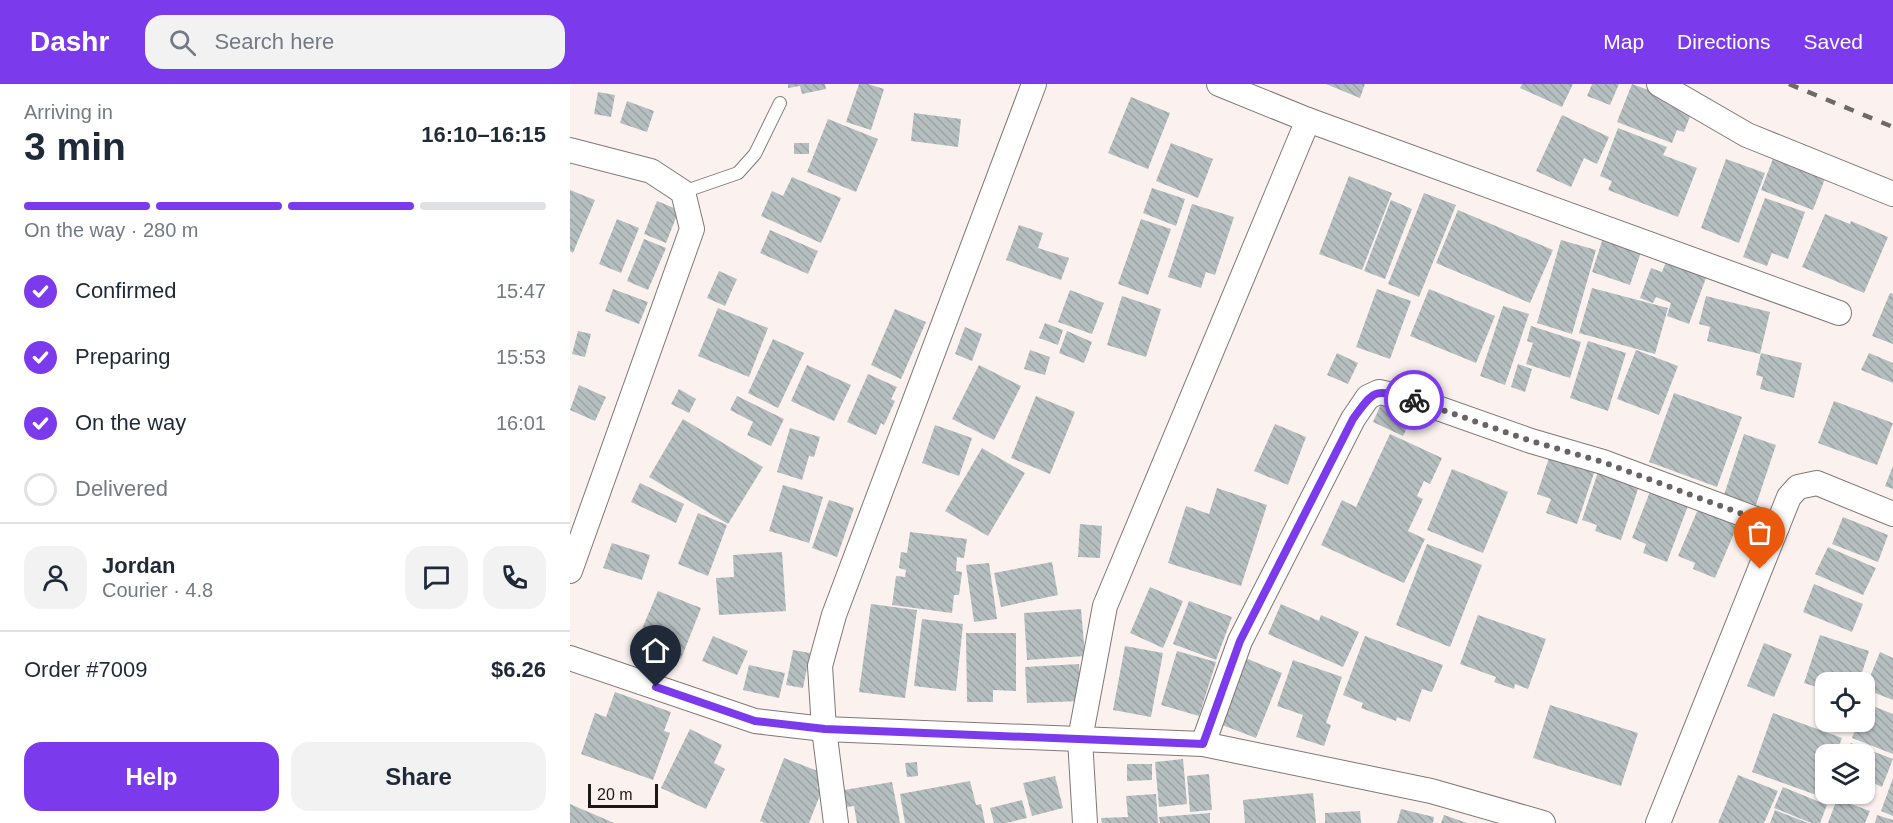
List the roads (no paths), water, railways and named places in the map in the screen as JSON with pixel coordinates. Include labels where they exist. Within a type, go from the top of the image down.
[{"type":"street","points":[[836,823],[820,666],[834,615],[1035,84]]},
{"type":"street","points":[[1219,84],[1308,120],[1839,313]]},
{"type":"street","points":[[1659,84],[1747,135],[1893,194]]},
{"type":"street","points":[[1085,823],[1080,739],[1105,606],[1308,120]]},
{"type":"street","points":[[570,150],[651,171],[683,192],[692,229],[570,571]]},
{"type":"street","points":[[1203,744],[1240,641],[1353,419],[1368,397],[1379,392],[1414,400],[1531,441],[1603,462],[1777,527]]},
{"type":"street","points":[[1658,823],[1789,497],[1798,488],[1817,483],[1893,514]]},
{"type":"street","points":[[570,658],[755,721],[825,729],[1203,744],[1431,790],[1543,823]]},
{"type":"lane","points":[[683,192],[738,173],[755,154],[780,103]]},
{"type":"railway","points":[[1789,84],[1893,127]]}]
